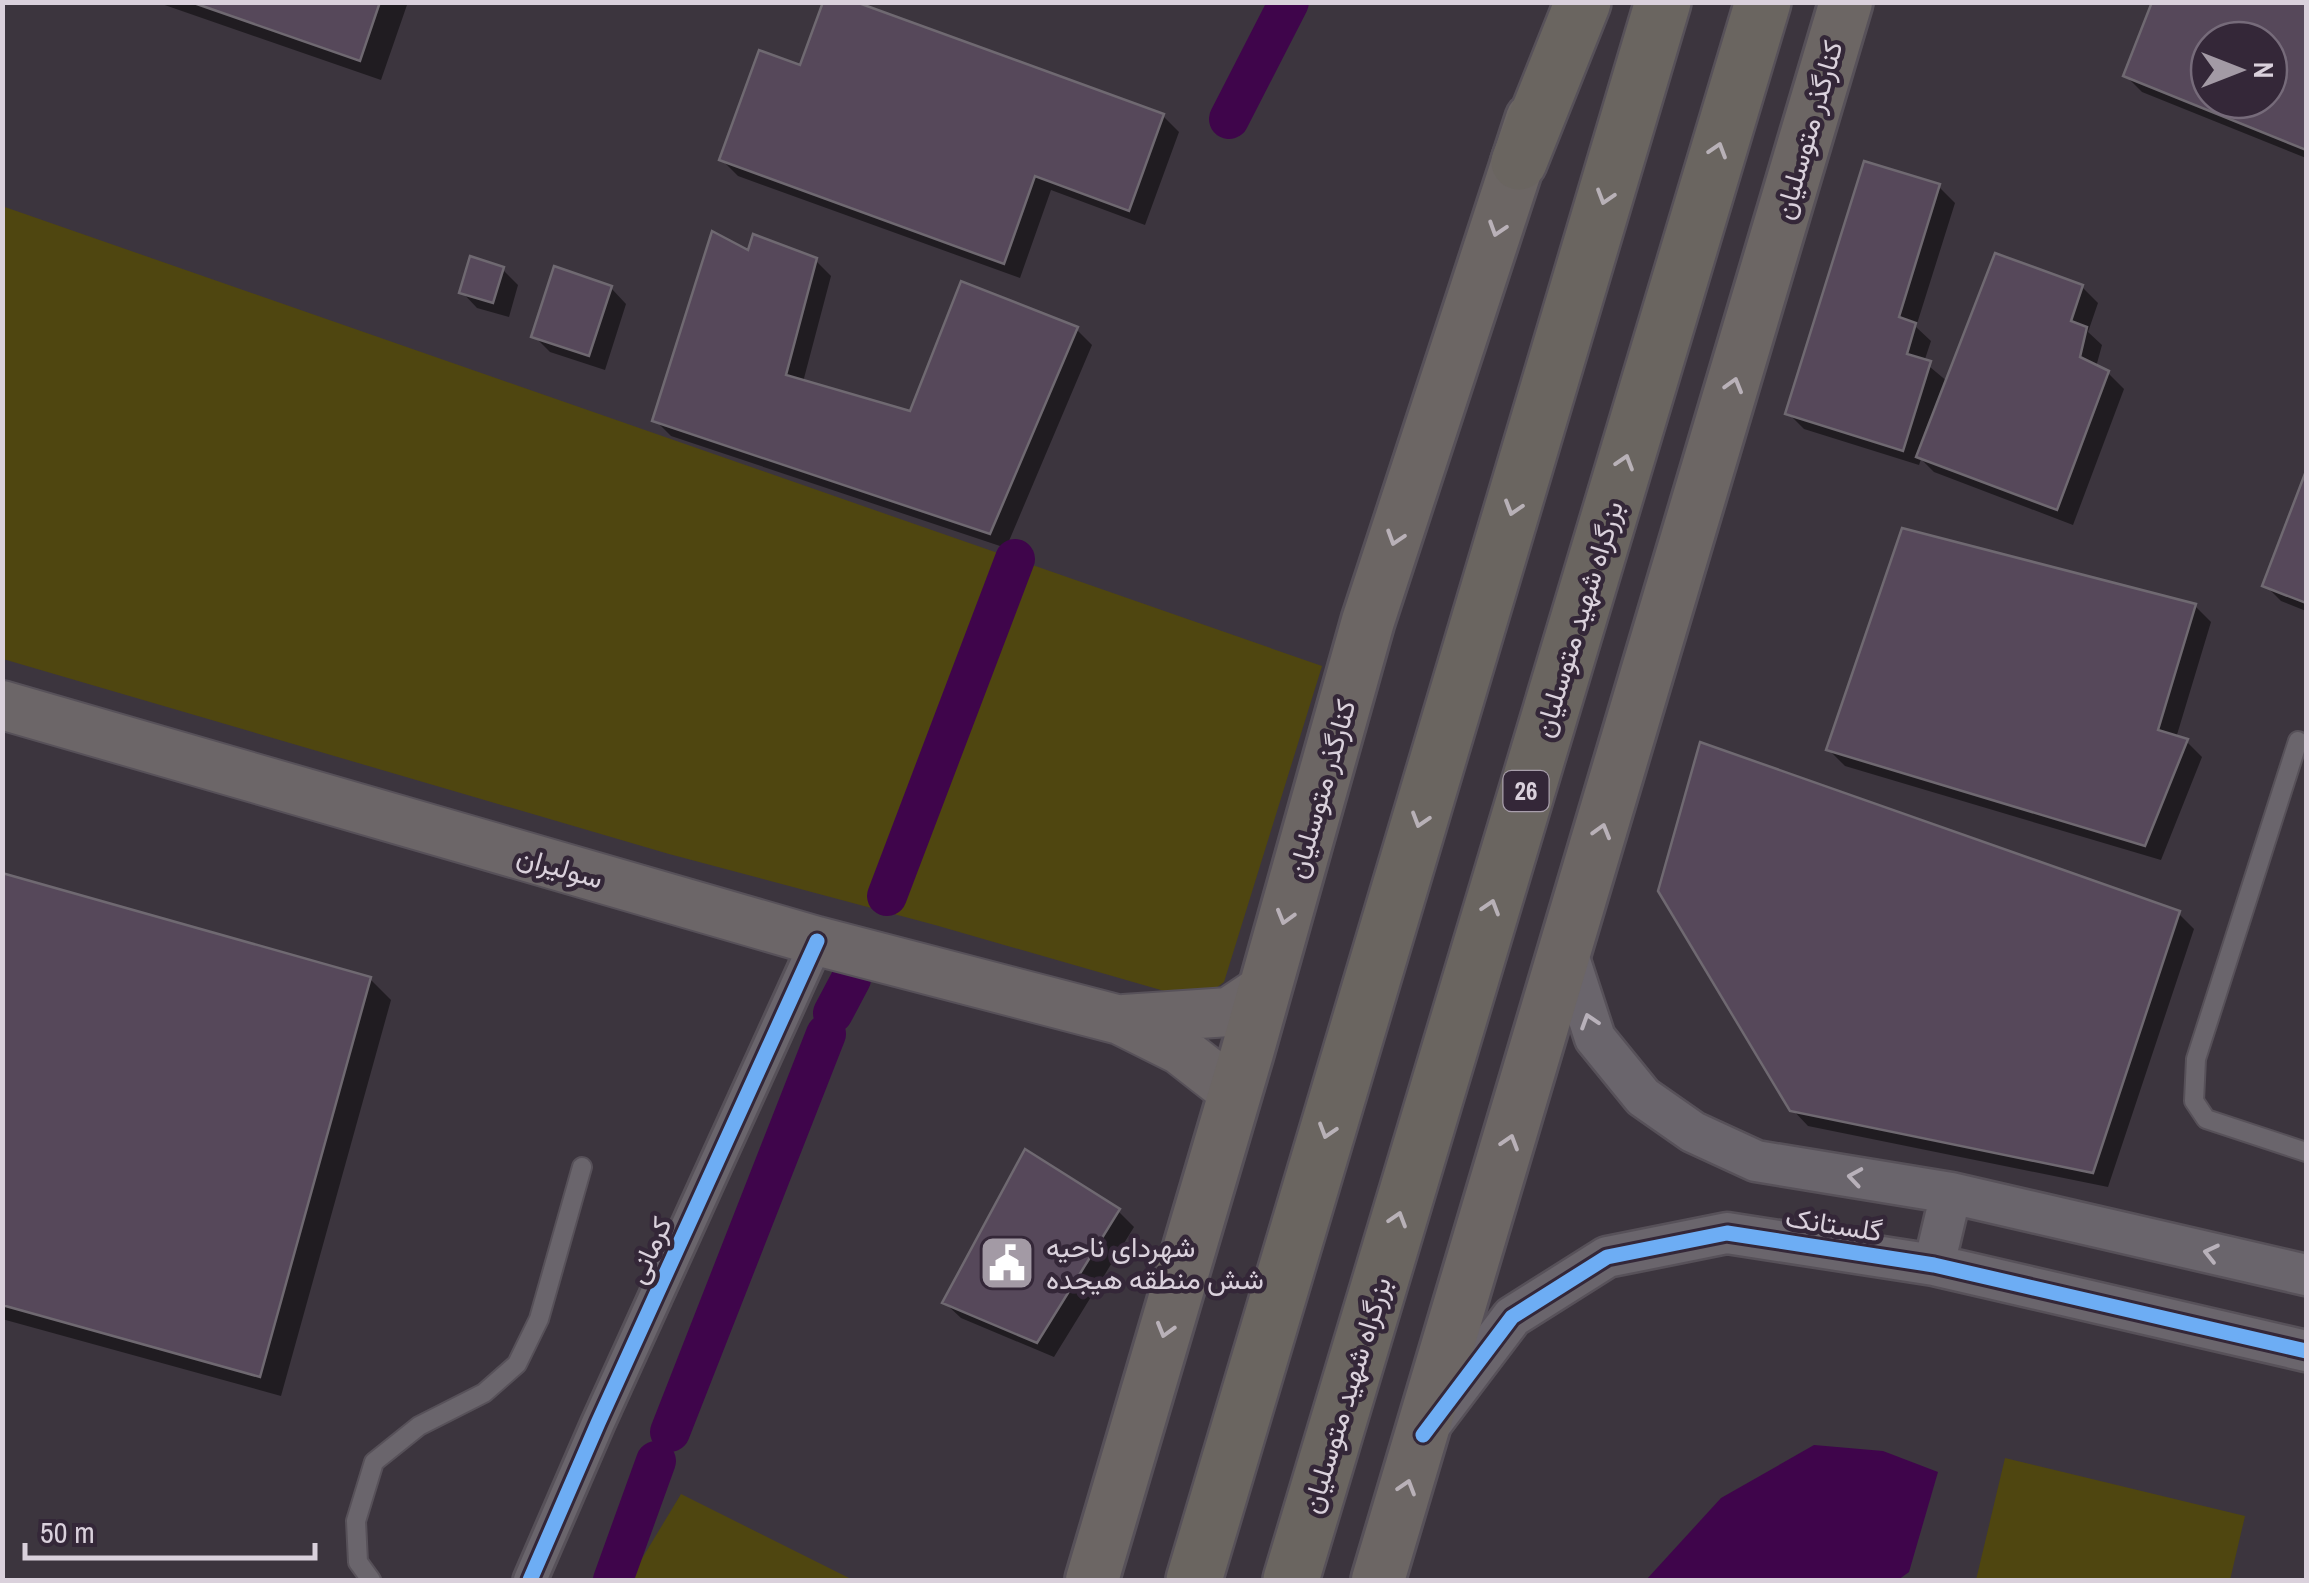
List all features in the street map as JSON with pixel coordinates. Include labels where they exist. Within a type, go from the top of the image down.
[{"type":"highway","points":[[1519,162],[1583,2]]},
{"type":"highway","points":[[1194,1580],[1663,2]]},
{"type":"highway","name":"بزرگراه شهید متوسلیان","points":[[1291,1580],[1763,2]]},
{"type":"main road","name":"کنارگذر متوسلیان","points":[[1092,1580],[1368,621],[1519,162],[1567,2]]},
{"type":"main road","name":"کنارگذر متوسلیان","points":[[1378,1580],[1846,2]]},
{"type":"main road","name":"سولیران","points":[[2,705],[816,941],[1120,1020]]},
{"type":"main road","points":[[1120,1020],[1229,1012],[1265,988]]},
{"type":"main road","points":[[1120,1020],[1180,1050],[1235,1092]]},
{"type":"street","name":"کرمانی","points":[[530,1580],[816,941]]},
{"type":"street","name":"گلستانک","points":[[1567,952],[1594,1038],[1643,1097],[1693,1132],[1756,1161],[1951,1193],[2306,1276]]},
{"type":"street","points":[[1934,1265],[1951,1193]]},
{"type":"street","name":"گلستانک","points":[[1423,1435],[1512,1317],[1607,1257],[1727,1233],[1934,1265],[2306,1351]]},
{"type":"lane","points":[[2298,742],[2196,1059],[2194,1101],[2206,1119],[2306,1152]]},
{"type":"lane","points":[[371,1580],[358,1562],[356,1522],[374,1462],[419,1426],[484,1393],[517,1364],[538,1319],[582,1166]]},
{"type":"shaded area","points":[[2,206],[1322,666],[1224,982],[1199,1001],[669,854],[3,659]]},
{"type":"shaded area","points":[[1814,1445],[1883,1451],[1938,1472],[1909,1572],[1898,1580],[1646,1580],[1721,1498]]},
{"type":"shaded area","points":[[2005,1458],[2245,1516],[2230,1580],[1976,1580]]},
{"type":"shaded area","points":[[681,1494],[853,1580],[629,1580]]},
{"type":"building","points":[[191,2],[380,2],[360,61]]},
{"type":"building","points":[[823,2],[856,2],[1164,114],[1129,211],[1035,176],[1004,264],[719,160],[759,50],[800,65]]},
{"type":"building","points":[[2152,2],[2306,2],[2306,150],[2232,120],[2289,120],[2289,20],[2189,20],[2189,103],[2123,76]]},
{"type":"building","points":[[1864,161],[1940,184],[1899,317],[1916,323],[1907,354],[1931,361],[1903,451],[1785,414]]},
{"type":"building","points":[[712,231],[748,250],[753,234],[817,258],[786,375],[910,411],[961,281],[1078,327],[990,534],[652,421]]},
{"type":"building","points":[[1995,253],[2083,285],[2071,321],[2087,327],[2080,357],[2109,371],[2057,510],[1916,457]]},
{"type":"building","points":[[470,256],[504,267],[493,303],[459,293]]},
{"type":"building","points":[[554,266],[612,286],[589,356],[531,337]]},
{"type":"building","points":[[2306,471],[2306,603],[2262,586]]},
{"type":"building","points":[[1902,528],[2196,604],[2158,730],[2188,739],[2145,846],[1826,750]]},
{"type":"building","points":[[1700,742],[2180,911],[2093,1173],[1790,1111],[1658,891]]},
{"type":"building","points":[[2,873],[371,977],[260,1377],[2,1305]]},
{"type":"building","points":[[1025,1149],[1120,1209],[1037,1343],[942,1303]]},
{"type":"waterway","points":[[1229,119],[1289,2]]},
{"type":"waterway","points":[[887,896],[1015,559]]},
{"type":"waterway","points":[[833,1013],[851,979]]},
{"type":"waterway","points":[[670,1432],[826,1034]]},
{"type":"waterway","points":[[613,1580],[656,1461]]},
{"type":"cycle path","points":[[530,1580],[817,941]]},
{"type":"cycle path","points":[[1423,1435],[1512,1317],[1607,1257],[1727,1233],[1934,1265],[2306,1351]]},
{"type":"place","name":"شهردای ناحیه شش منطقه هیجده","points":[[1007,1263]]}]
